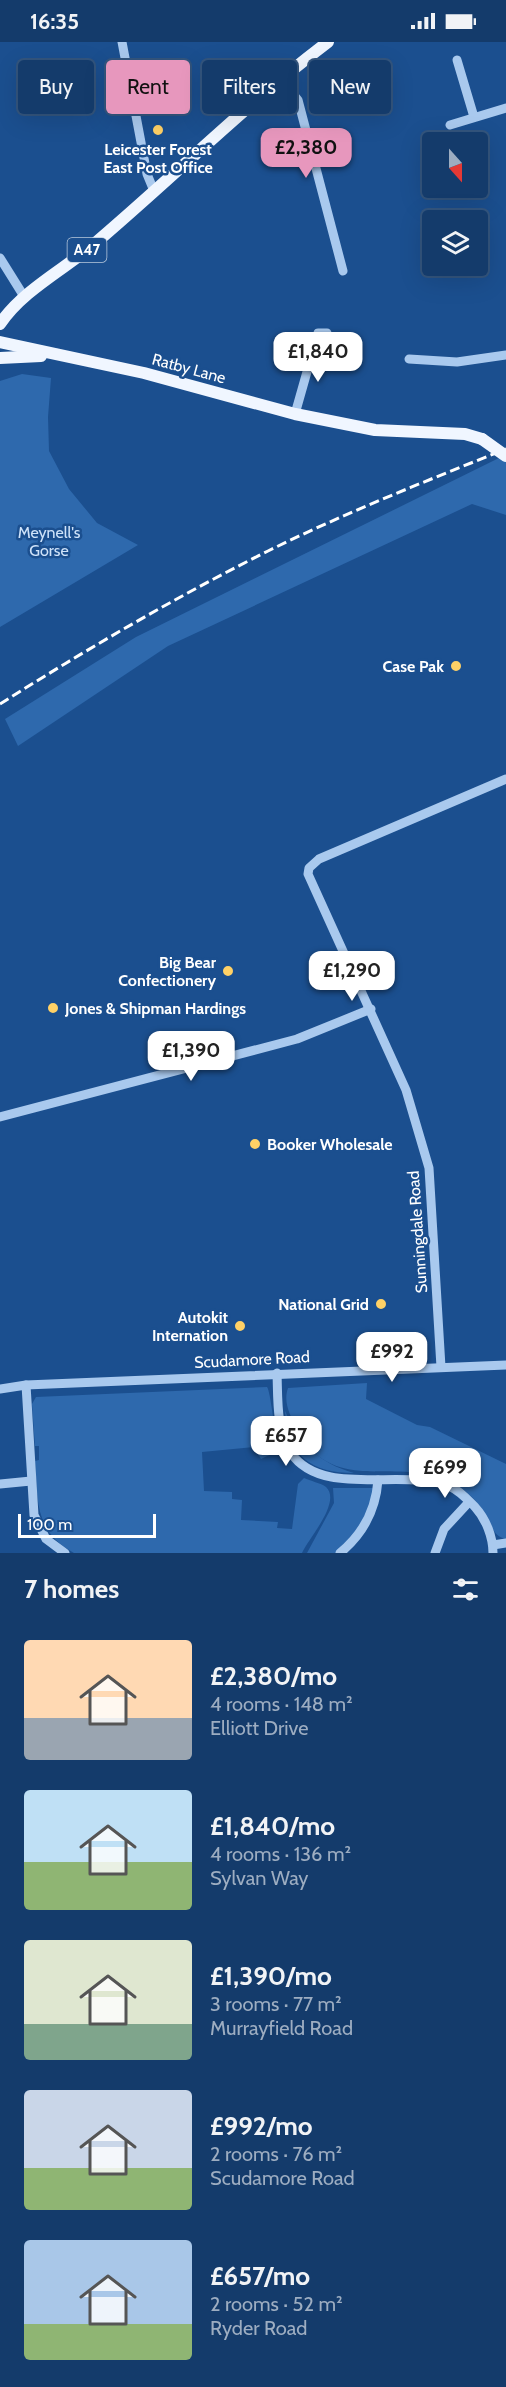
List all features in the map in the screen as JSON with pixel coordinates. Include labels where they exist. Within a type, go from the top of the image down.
[{"type":"main road","name":"A47","points":[[297,66],[328,42]]},
{"type":"main road","name":"A47","points":[[0,324],[24,298],[93,245],[241,114]]},
{"type":"main road","name":"Ratby Lane","points":[[0,342],[144,373],[295,414],[375,430],[465,434],[482,439],[506,456]]},
{"type":"main road","points":[[0,358],[63,355]]},
{"type":"street","points":[[122,42],[147,174],[154,191]]},
{"type":"street","points":[[457,60],[474,117]]},
{"type":"street","points":[[297,99],[343,271]]},
{"type":"street","points":[[450,125],[506,108]]},
{"type":"street","points":[[0,258],[24,298]]},
{"type":"street","points":[[295,414],[318,333],[327,333]]},
{"type":"street","points":[[409,359],[457,362],[506,355]]},
{"type":"street","name":"Sunningdale Road","points":[[441,1367],[429,1168],[405,1090],[371,1009],[310,881],[309,868],[319,859],[506,779]]},
{"type":"street","points":[[0,1117],[297,1039],[371,1009]]},
{"type":"street","name":"Scudamore Road","points":[[0,1389],[26,1385],[277,1373],[506,1365]]},
{"type":"street","points":[[277,1373],[282,1434],[291,1453],[302,1464],[326,1476],[438,1482],[453,1488],[470,1502],[484,1521],[493,1549],[506,1543]]},
{"type":"street","points":[[26,1385],[34,1515],[46,1539],[65,1553]]},
{"type":"street","points":[[0,1484],[31,1480]]},
{"type":"street","points":[[340,1553],[361,1531],[370,1515],[377,1498],[378,1480]]},
{"type":"street","points":[[435,1553],[444,1529],[470,1502]]},
{"type":"green space","name":"Meynell's Gorse","points":[[22,374],[51,378],[48,417],[49,451],[69,489],[97,523],[138,545],[0,627],[0,381]]},
{"type":"green space","points":[[501,457],[506,459],[506,515],[472,504],[168,646],[18,746],[5,719],[136,637]]},
{"type":"green space","points":[[367,1383],[366,1399],[417,1425],[430,1427],[506,1464],[506,1539],[493,1530],[482,1509],[472,1497],[446,1480],[427,1474],[345,1468],[327,1462],[310,1448],[290,1413],[286,1398],[288,1388]]},
{"type":"green space","points":[[267,1387],[280,1450],[261,1459],[254,1447],[202,1452],[204,1491],[232,1492],[232,1499],[242,1500],[241,1520],[278,1522],[277,1528],[292,1529],[298,1484],[304,1478],[326,1487],[330,1494],[327,1511],[302,1553],[74,1553],[51,1535],[45,1525],[38,1502],[35,1461],[39,1460],[39,1446],[35,1446],[32,1404],[36,1397]]},
{"type":"green space","points":[[285,1411],[297,1433],[312,1451],[331,1464],[354,1473],[326,1470],[304,1459],[291,1440]]},
{"type":"green space","points":[[333,1488],[375,1488],[370,1515],[340,1553],[307,1553],[334,1503]]},
{"type":"railway","points":[[0,704],[132,624],[268,551],[356,510],[506,449]]},
{"type":"place","name":"Leicester Forest East Post Office","points":[[158,130]]},
{"type":"place","name":"Case Pak","points":[[456,666]]},
{"type":"place","name":"Big Bear Confectionery","points":[[228,971]]},
{"type":"place","name":"Jones & Shipman Hardings","points":[[53,1008]]},
{"type":"place","name":"Booker Wholesale","points":[[255,1144]]},
{"type":"place","name":"National Grid","points":[[381,1304]]},
{"type":"place","name":"Autokit Internation","points":[[240,1326]]}]
